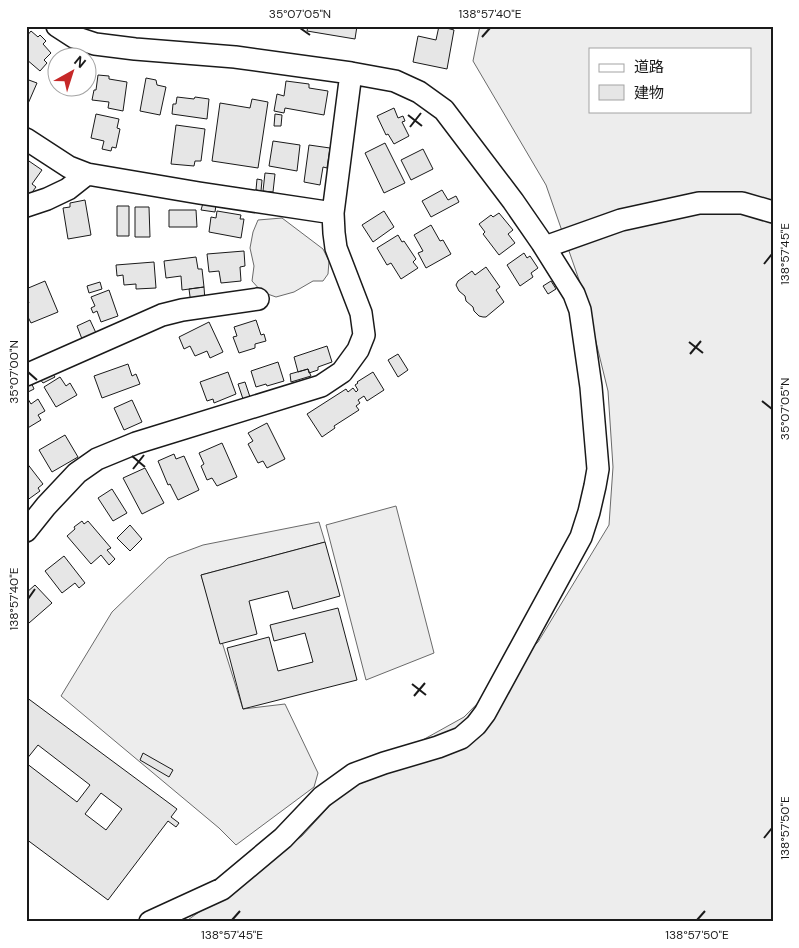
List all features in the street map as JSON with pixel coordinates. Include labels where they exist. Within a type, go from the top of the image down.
[{"type":"street","points":[[57,26],[74,37],[96,44],[235,57],[351,73],[395,81],[419,92],[444,110],[513,200],[574,294],[580,310],[591,387],[598,469],[581,537],[485,713],[476,725],[461,738],[438,748],[384,763],[354,774],[322,797],[283,838],[222,889],[150,922]]},
{"type":"street","points":[[26,531],[77,473],[97,459],[136,443],[321,386],[342,372],[358,350],[364,335],[362,313],[336,248],[333,213],[351,73]]},
{"type":"street","points":[[26,139],[69,167],[87,174],[333,213]]},
{"type":"street","points":[[26,206],[68,189],[87,174]]},
{"type":"street","points":[[545,247],[621,220],[699,203],[742,203],[773,212]]},
{"type":"street","points":[[26,375],[162,315],[182,310],[258,299]]},
{"type":"shaded area","points":[[480,26],[773,26],[773,922],[185,922],[302,836],[347,787],[419,742],[464,717],[538,642],[609,525],[613,467],[608,391],[585,297],[546,185],[473,61]]},
{"type":"shaded area","points":[[282,218],[323,249],[329,261],[328,274],[323,281],[313,281],[294,292],[276,297],[262,292],[252,281],[254,266],[250,248],[253,232],[258,220]]},
{"type":"shaded area","points":[[396,506],[434,653],[366,680],[326,525]]},
{"type":"shaded area","points":[[319,522],[325,542],[201,575],[243,709],[285,704],[318,773],[314,787],[236,845],[219,828],[61,696],[112,612],[168,558],[203,545]]},
{"type":"building","points":[[308,26],[357,26],[355,39],[307,31]]},
{"type":"building","points":[[439,26],[454,30],[447,69],[413,62],[418,36],[436,40]]},
{"type":"building","points":[[31,31],[38,37],[40,35],[46,41],[43,44],[48,50],[48,56],[44,60],[47,63],[40,71],[26,59],[26,46],[28,44],[26,43],[26,37]]},
{"type":"building","points":[[98,75],[109,76],[109,79],[127,82],[123,111],[108,108],[109,102],[92,100],[92,98],[98,98]]},
{"type":"building","points":[[146,78],[156,80],[157,85],[166,87],[160,115],[140,111]]},
{"type":"building","points":[[26,79],[37,83],[27,106],[26,106]]},
{"type":"building","points":[[286,81],[309,84],[309,88],[328,91],[324,115],[285,108],[284,113],[274,111],[277,94],[284,96]]},
{"type":"building","points":[[177,97],[209,99],[207,119],[172,114],[173,104],[176,104]]},
{"type":"building","points":[[252,99],[268,102],[258,168],[212,161],[220,103],[250,108]]},
{"type":"building","points":[[394,108],[398,118],[403,116],[405,121],[402,122],[409,136],[394,144],[388,134],[386,135],[377,116]]},
{"type":"building","points":[[96,114],[119,119],[117,128],[120,129],[116,148],[112,147],[111,151],[102,149],[104,141],[91,138]]},
{"type":"building","points":[[275,114],[282,115],[281,126],[274,126]]},
{"type":"building","points":[[176,125],[205,129],[201,161],[195,161],[194,166],[171,164]]},
{"type":"building","points":[[273,141],[300,145],[297,171],[269,166]]},
{"type":"building","points":[[385,143],[405,183],[384,193],[365,153]]},
{"type":"building","points":[[309,145],[330,148],[327,168],[323,167],[320,185],[304,182]]},
{"type":"building","points":[[423,149],[433,169],[411,180],[401,160]]},
{"type":"building","points":[[26,159],[42,170],[32,184],[36,187],[30,195],[26,192]]},
{"type":"building","points":[[265,173],[275,174],[273,192],[263,191]]},
{"type":"building","points":[[257,179],[262,180],[261,191],[256,190]]},
{"type":"building","points":[[442,190],[448,200],[456,196],[459,202],[431,217],[422,201]]},
{"type":"building","points":[[85,200],[91,235],[68,239],[63,208],[70,207],[70,203]]},
{"type":"building","points":[[203,203],[216,205],[215,212],[201,210]]},
{"type":"building","points":[[117,206],[129,206],[129,236],[117,236]]},
{"type":"building","points":[[135,207],[149,207],[150,237],[135,237]]},
{"type":"building","points":[[169,210],[196,210],[197,227],[169,227]]},
{"type":"building","points":[[217,211],[241,215],[240,219],[244,219],[241,238],[209,232],[211,217],[216,218]]},
{"type":"building","points":[[384,211],[394,227],[373,242],[362,225]]},
{"type":"building","points":[[499,213],[513,230],[508,234],[515,243],[499,255],[483,234],[485,232],[479,224],[491,215],[493,217]]},
{"type":"building","points":[[431,225],[440,241],[443,240],[451,254],[426,268],[418,253],[423,251],[414,235]]},
{"type":"building","points":[[398,235],[416,259],[413,262],[418,268],[401,279],[391,263],[387,265],[377,248]]},
{"type":"building","points":[[244,251],[245,266],[240,267],[241,281],[221,283],[219,271],[209,272],[207,254]]},
{"type":"building","points":[[524,253],[527,258],[530,256],[538,268],[531,273],[533,277],[520,286],[507,265]]},
{"type":"building","points":[[196,257],[198,269],[202,269],[204,287],[182,290],[181,276],[166,278],[164,261]]},
{"type":"building","points":[[154,262],[156,288],[136,289],[136,284],[124,285],[123,275],[117,276],[116,265]]},
{"type":"building","points":[[486,267],[500,287],[496,290],[504,302],[486,317],[483,317],[474,311],[456,285],[458,281],[472,271],[475,275]]},
{"type":"building","points":[[45,281],[58,312],[31,323],[26,313],[26,304],[29,303],[26,297],[26,289]]},
{"type":"building","points":[[551,281],[556,289],[548,294],[543,286]]},
{"type":"building","points":[[100,282],[102,289],[89,293],[87,286]]},
{"type":"building","points":[[204,287],[205,301],[191,304],[189,289]]},
{"type":"building","points":[[109,290],[118,316],[101,322],[97,311],[93,313],[91,308],[95,306],[91,297]]},
{"type":"building","points":[[90,320],[96,333],[82,339],[77,326]]},
{"type":"building","points":[[256,320],[261,335],[264,334],[266,341],[255,344],[255,348],[239,353],[233,337],[237,336],[234,327]]},
{"type":"building","points":[[209,322],[223,352],[210,358],[207,351],[195,356],[190,346],[184,349],[179,337]]},
{"type":"building","points":[[327,346],[332,362],[318,367],[318,370],[309,373],[308,369],[298,372],[294,357]]},
{"type":"building","points":[[398,354],[408,370],[398,377],[388,360]]},
{"type":"building","points":[[278,362],[284,381],[256,387],[251,371]]},
{"type":"building","points":[[128,364],[132,376],[136,374],[140,384],[102,398],[94,376]]},
{"type":"building","points":[[308,369],[311,376],[291,382],[290,374]]},
{"type":"building","points":[[51,371],[55,377],[43,383],[39,378]]},
{"type":"building","points":[[228,372],[236,394],[214,403],[213,399],[207,401],[200,382]]},
{"type":"building","points":[[373,372],[384,390],[367,401],[364,396],[358,400],[360,403],[356,406],[359,410],[334,426],[335,428],[322,437],[307,414],[346,389],[348,392],[353,388],[356,392],[358,390],[355,385],[357,382]]},
{"type":"building","points":[[60,377],[66,386],[70,383],[77,395],[56,407],[44,387]]},
{"type":"building","points":[[31,382],[34,389],[26,393],[26,385]]},
{"type":"building","points":[[245,382],[250,397],[243,399],[238,384]]},
{"type":"building","points":[[28,399],[31,404],[38,399],[45,411],[38,415],[41,420],[26,429],[26,400]]},
{"type":"building","points":[[132,400],[142,422],[124,430],[114,408]]},
{"type":"building","points":[[267,423],[285,459],[267,468],[263,461],[258,463],[248,444],[253,441],[248,433]]},
{"type":"building","points":[[65,435],[78,457],[52,472],[39,450]]},
{"type":"building","points":[[222,443],[237,477],[217,486],[212,478],[207,480],[201,466],[204,464],[199,453]]},
{"type":"building","points":[[174,454],[176,459],[184,456],[199,490],[178,500],[170,484],[168,485],[158,461]]},
{"type":"building","points":[[26,462],[43,484],[38,488],[40,491],[26,501]]},
{"type":"building","points":[[145,468],[164,503],[142,514],[123,478]]},
{"type":"building","points":[[112,489],[127,513],[113,521],[98,498]]},
{"type":"building","points":[[82,521],[84,524],[88,521],[111,548],[107,550],[115,559],[109,565],[101,555],[91,564],[67,536]]},
{"type":"building","points":[[130,525],[142,539],[130,551],[117,538]]},
{"type":"building","points":[[325,542],[340,596],[293,609],[288,591],[249,601],[257,634],[220,644],[201,575]]},
{"type":"building","points":[[64,556],[85,583],[79,588],[75,583],[62,593],[45,571]]},
{"type":"building","points":[[35,585],[52,603],[29,623],[26,620],[26,593]]},
{"type":"building","points":[[338,608],[357,680],[243,709],[227,648],[269,637],[278,671],[313,662],[305,633],[274,641],[270,625]]},
{"type":"building","points":[[26,697],[177,809],[171,817],[179,823],[176,827],[168,821],[108,900],[26,839],[26,763],[77,802],[90,785],[38,745],[26,760]],"holes":[[[101,793],[122,809],[106,830],[85,814]]]},
{"type":"building","points":[[143,753],[173,770],[169,777],[140,760]]}]
